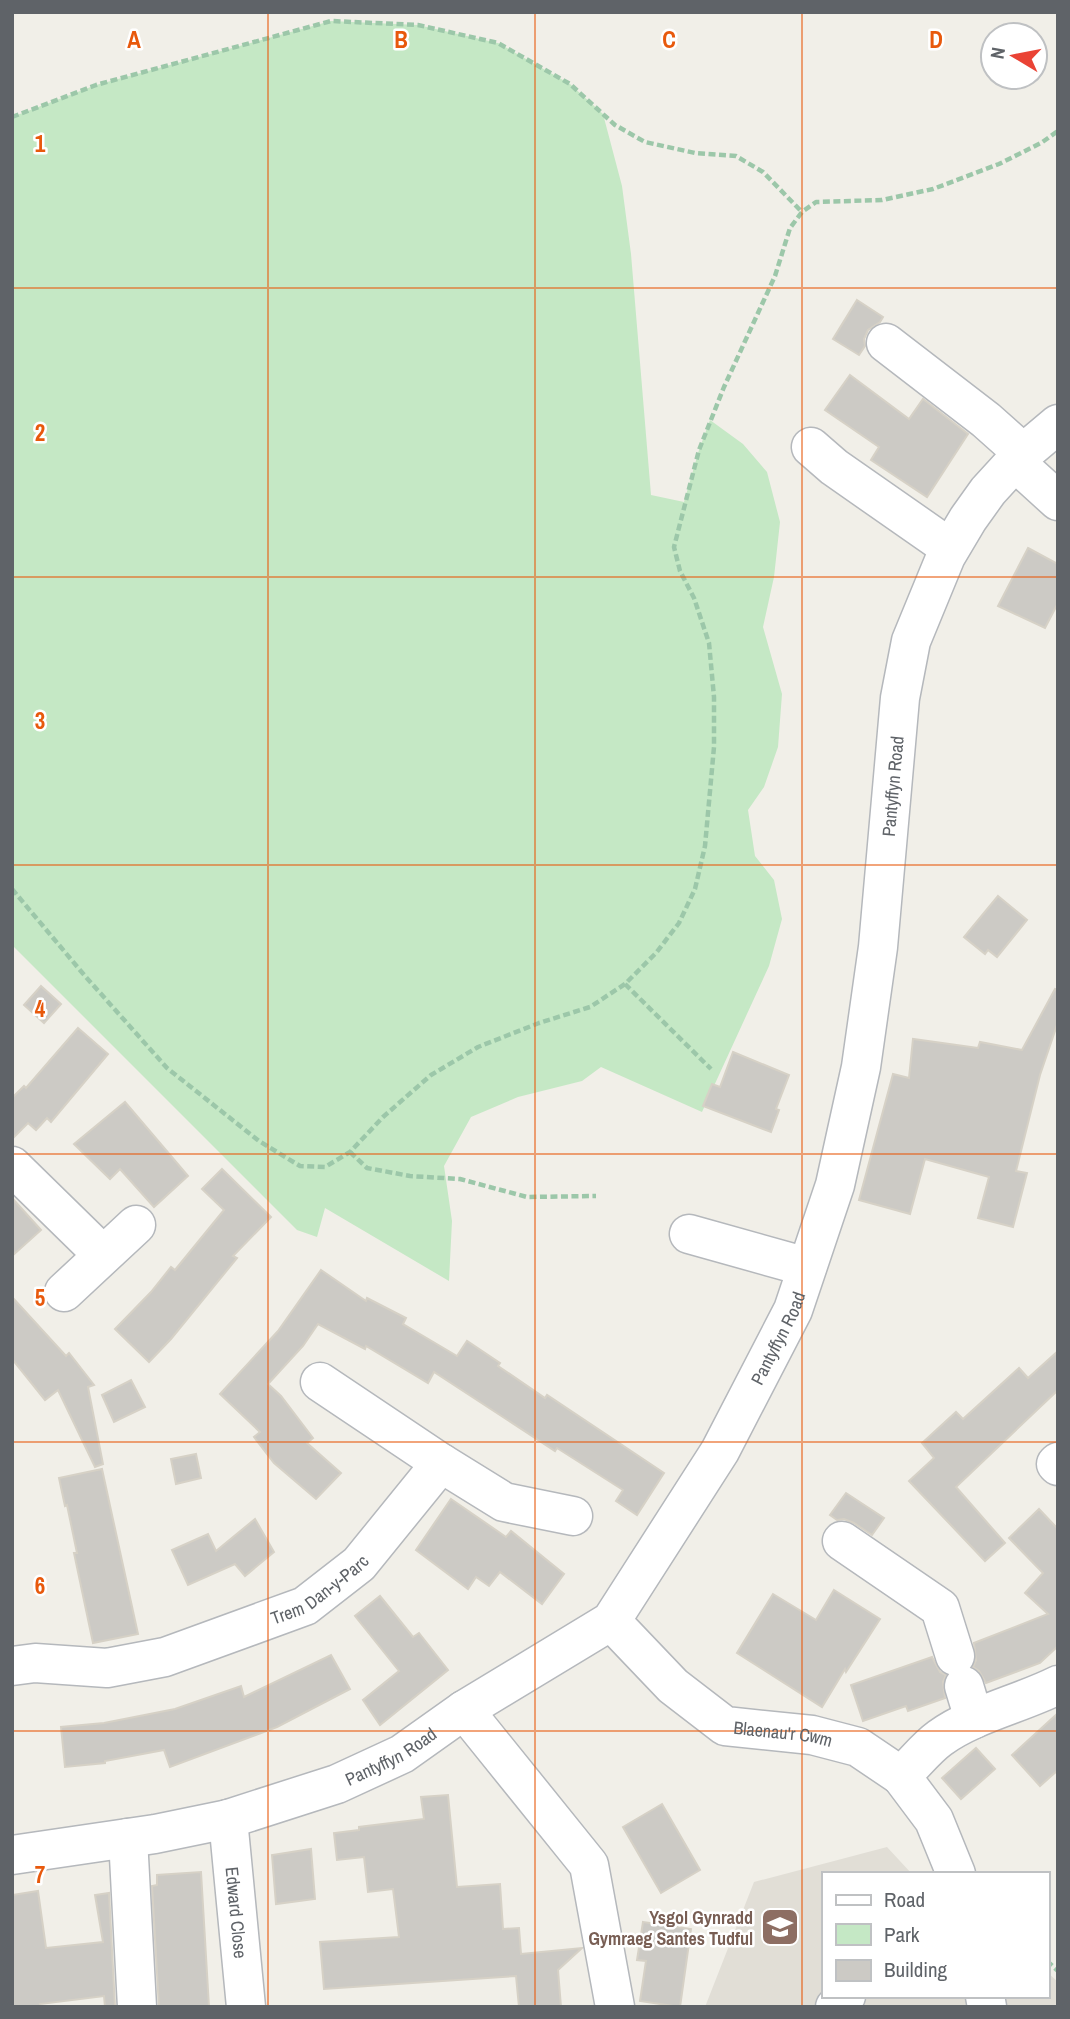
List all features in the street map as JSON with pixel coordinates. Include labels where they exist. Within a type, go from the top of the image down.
[{"type":"street","points":[[886,343],[986,420],[1058,500]]},
{"type":"street","name":"Pantyffyn Road","points":[[12,1855],[128,1838],[228,1819],[337,1784],[402,1754],[464,1710],[611,1621],[720,1451],[793,1310],[835,1185],[861,1067],[878,947],[900,698],[911,641],[932,585],[950,548],[981,500],[1019,458],[1058,424]]},
{"type":"street","points":[[811,446],[834,467],[950,548]]},
{"type":"street","points":[[12,1166],[103,1255]]},
{"type":"street","points":[[64,1292],[136,1225]]},
{"type":"street","points":[[689,1234],[807,1267]]},
{"type":"street","points":[[320,1382],[504,1502],[573,1516]]},
{"type":"street","name":"Trem Dan-y-Parc","points":[[12,1666],[35,1662],[107,1668],[165,1657],[305,1606],[359,1564],[441,1463]]},
{"type":"street","points":[[842,1541],[940,1608],[964,1687],[939,1739],[901,1776]]},
{"type":"street","name":"Blaenau'r Cwm","points":[[611,1621],[673,1686],[725,1726],[812,1735],[858,1747],[901,1776],[934,1820],[955,1872]]},
{"type":"street","points":[[964,1687],[1028,1700],[1058,1685]]},
{"type":"street","points":[[464,1710],[589,1865],[615,2007]]},
{"type":"street","name":"Edward Close","points":[[228,1819],[246,2007]]},
{"type":"street","points":[[128,1838],[137,2007]]},
{"type":"path","points":[[12,117],[96,85],[331,21],[418,25],[498,43],[570,85],[615,125],[645,142],[695,153],[736,156],[763,172],[802,212]]},
{"type":"path","points":[[12,889],[167,1068],[260,1141],[300,1166],[325,1167],[350,1152],[383,1117],[431,1075],[478,1047],[590,1007],[625,984],[656,953],[679,923],[695,889],[705,846],[714,747],[714,697],[709,643],[694,597],[680,571],[674,547],[699,450],[724,387],[775,276],[790,228],[802,212],[817,202],[882,200],[933,189],[999,164],[1041,143],[1058,131]]},
{"type":"path","points":[[625,984],[711,1069]]},
{"type":"path","points":[[350,1152],[367,1168],[410,1176],[460,1180],[527,1197],[596,1196]]},
{"type":"shaded area","name":"Ysgol Gynradd Gymraeg Santes Tudful","points":[[887,1847],[910,1872],[822,1872],[822,1998],[1049,1998],[1049,1974],[1058,1982],[1058,2007],[705,2007],[754,1882]]},
{"type":"green space","points":[[331,21],[418,25],[498,43],[570,84],[603,114],[622,186],[631,254],[651,495],[684,502],[710,420],[743,444],[767,472],[780,522],[774,577],[763,627],[782,694],[778,747],[764,787],[748,810],[755,856],[774,880],[782,919],[769,966],[702,1112],[601,1067],[582,1081],[518,1097],[471,1117],[444,1166],[452,1221],[449,1281],[325,1208],[317,1237],[297,1230],[12,945],[12,117],[96,85]]},
{"type":"building","points":[[857,300],[883,317],[868,330],[864,339],[865,346],[859,355],[833,339]]},
{"type":"building","points":[[850,375],[909,419],[923,399],[968,434],[927,497],[871,460],[879,447],[825,410]]},
{"type":"building","points":[[1028,548],[1058,564],[1058,603],[1045,628],[998,606]]},
{"type":"building","points":[[998,896],[1027,920],[997,957],[988,950],[985,954],[964,937]]},
{"type":"building","points":[[41,986],[61,1004],[44,1023],[24,1005]]},
{"type":"building","points":[[1055,989],[1058,990],[1058,1022],[1040,1075],[1016,1171],[1027,1173],[1013,1227],[978,1218],[989,1177],[925,1159],[910,1214],[859,1200],[893,1074],[909,1078],[913,1039],[978,1048],[980,1042],[1022,1050]]},
{"type":"building","points":[[78,1028],[108,1054],[51,1122],[47,1118],[36,1130],[28,1123],[12,1139],[12,1098],[24,1086],[26,1088]]},
{"type":"building","points":[[733,1052],[789,1075],[776,1109],[779,1110],[771,1132],[703,1106],[712,1084],[720,1087]]},
{"type":"building","points":[[125,1102],[188,1176],[154,1207],[120,1169],[110,1179],[74,1144]]},
{"type":"building","points":[[222,1169],[271,1217],[233,1256],[237,1258],[149,1362],[115,1329],[171,1267],[175,1270],[224,1210],[202,1189]]},
{"type":"building","points":[[12,1198],[41,1230],[12,1256]]},
{"type":"building","points":[[321,1270],[366,1301],[367,1298],[406,1318],[403,1324],[457,1356],[467,1341],[545,1398],[547,1395],[664,1473],[637,1515],[616,1501],[623,1490],[557,1448],[555,1451],[434,1372],[428,1383],[366,1346],[365,1349],[318,1324],[303,1346],[268,1384],[281,1396],[313,1438],[307,1443],[341,1473],[316,1499],[274,1463],[254,1437],[260,1432],[220,1394],[278,1331]]},
{"type":"building","points":[[12,1297],[66,1356],[69,1353],[94,1385],[88,1387],[103,1464],[95,1467],[58,1390],[45,1400],[12,1359]]},
{"type":"building","points":[[1058,1351],[1058,1390],[956,1487],[1005,1543],[985,1561],[909,1481],[934,1458],[922,1443],[956,1412],[963,1419],[1019,1368],[1028,1378]]},
{"type":"building","points":[[131,1380],[145,1407],[114,1422],[102,1395]]},
{"type":"building","points":[[196,1454],[201,1478],[176,1484],[171,1459]]},
{"type":"building","points":[[102,1469],[138,1634],[93,1643],[74,1553],[77,1553],[59,1478]]},
{"type":"building","points":[[846,1493],[884,1518],[872,1535],[854,1523],[844,1519],[837,1520],[830,1515]]},
{"type":"building","points":[[451,1499],[506,1537],[511,1531],[564,1574],[542,1604],[500,1572],[489,1586],[476,1577],[468,1589],[416,1550]]},
{"type":"building","points":[[1039,1509],[1058,1529],[1058,1646],[1040,1663],[986,1683],[979,1671],[973,1667],[976,1660],[974,1643],[1048,1614],[1025,1593],[1043,1573],[1009,1538]]},
{"type":"building","points":[[255,1519],[274,1552],[245,1576],[235,1564],[188,1585],[172,1550],[208,1534],[216,1551]]},
{"type":"building","points":[[834,1590],[880,1619],[822,1707],[737,1653],[773,1594],[816,1620]]},
{"type":"building","points":[[380,1596],[413,1637],[419,1633],[448,1670],[380,1725],[363,1700],[399,1671],[355,1616]]},
{"type":"building","points":[[331,1655],[350,1689],[277,1727],[170,1767],[164,1750],[105,1763],[65,1767],[61,1727],[104,1723],[175,1709],[241,1686],[244,1697]]},
{"type":"building","points":[[932,1657],[940,1672],[946,1675],[943,1682],[945,1698],[908,1711],[906,1706],[863,1721],[851,1685]]},
{"type":"building","points":[[1058,1713],[1058,1770],[1040,1786],[1012,1755]]},
{"type":"building","points":[[976,1748],[995,1769],[961,1799],[942,1778]]},
{"type":"building","points":[[448,1795],[457,1887],[500,1884],[503,1929],[519,1928],[521,1954],[582,1948],[558,1970],[561,2007],[519,2007],[516,1976],[324,1989],[320,1942],[399,1937],[393,1889],[368,1892],[364,1857],[337,1860],[334,1833],[424,1819],[421,1797]]},
{"type":"building","points":[[662,1804],[700,1870],[661,1893],[623,1827]]},
{"type":"building","points":[[311,1849],[315,1899],[276,1904],[272,1855]]},
{"type":"building","points":[[201,1872],[209,2007],[159,2007],[152,1886],[157,1885],[157,1875]]},
{"type":"building","points":[[38,1891],[46,1948],[103,1942],[95,1895],[109,1893],[115,2007],[105,2007],[104,1996],[40,2004],[41,2007],[12,2007],[12,1895]]},
{"type":"building","points":[[643,1922],[691,1929],[680,2007],[640,2001],[646,1961],[637,1960]]},
{"type":"place","name":"Ysgol Gynradd Gymraeg Santes Tudful","points":[[780,1927]]}]
